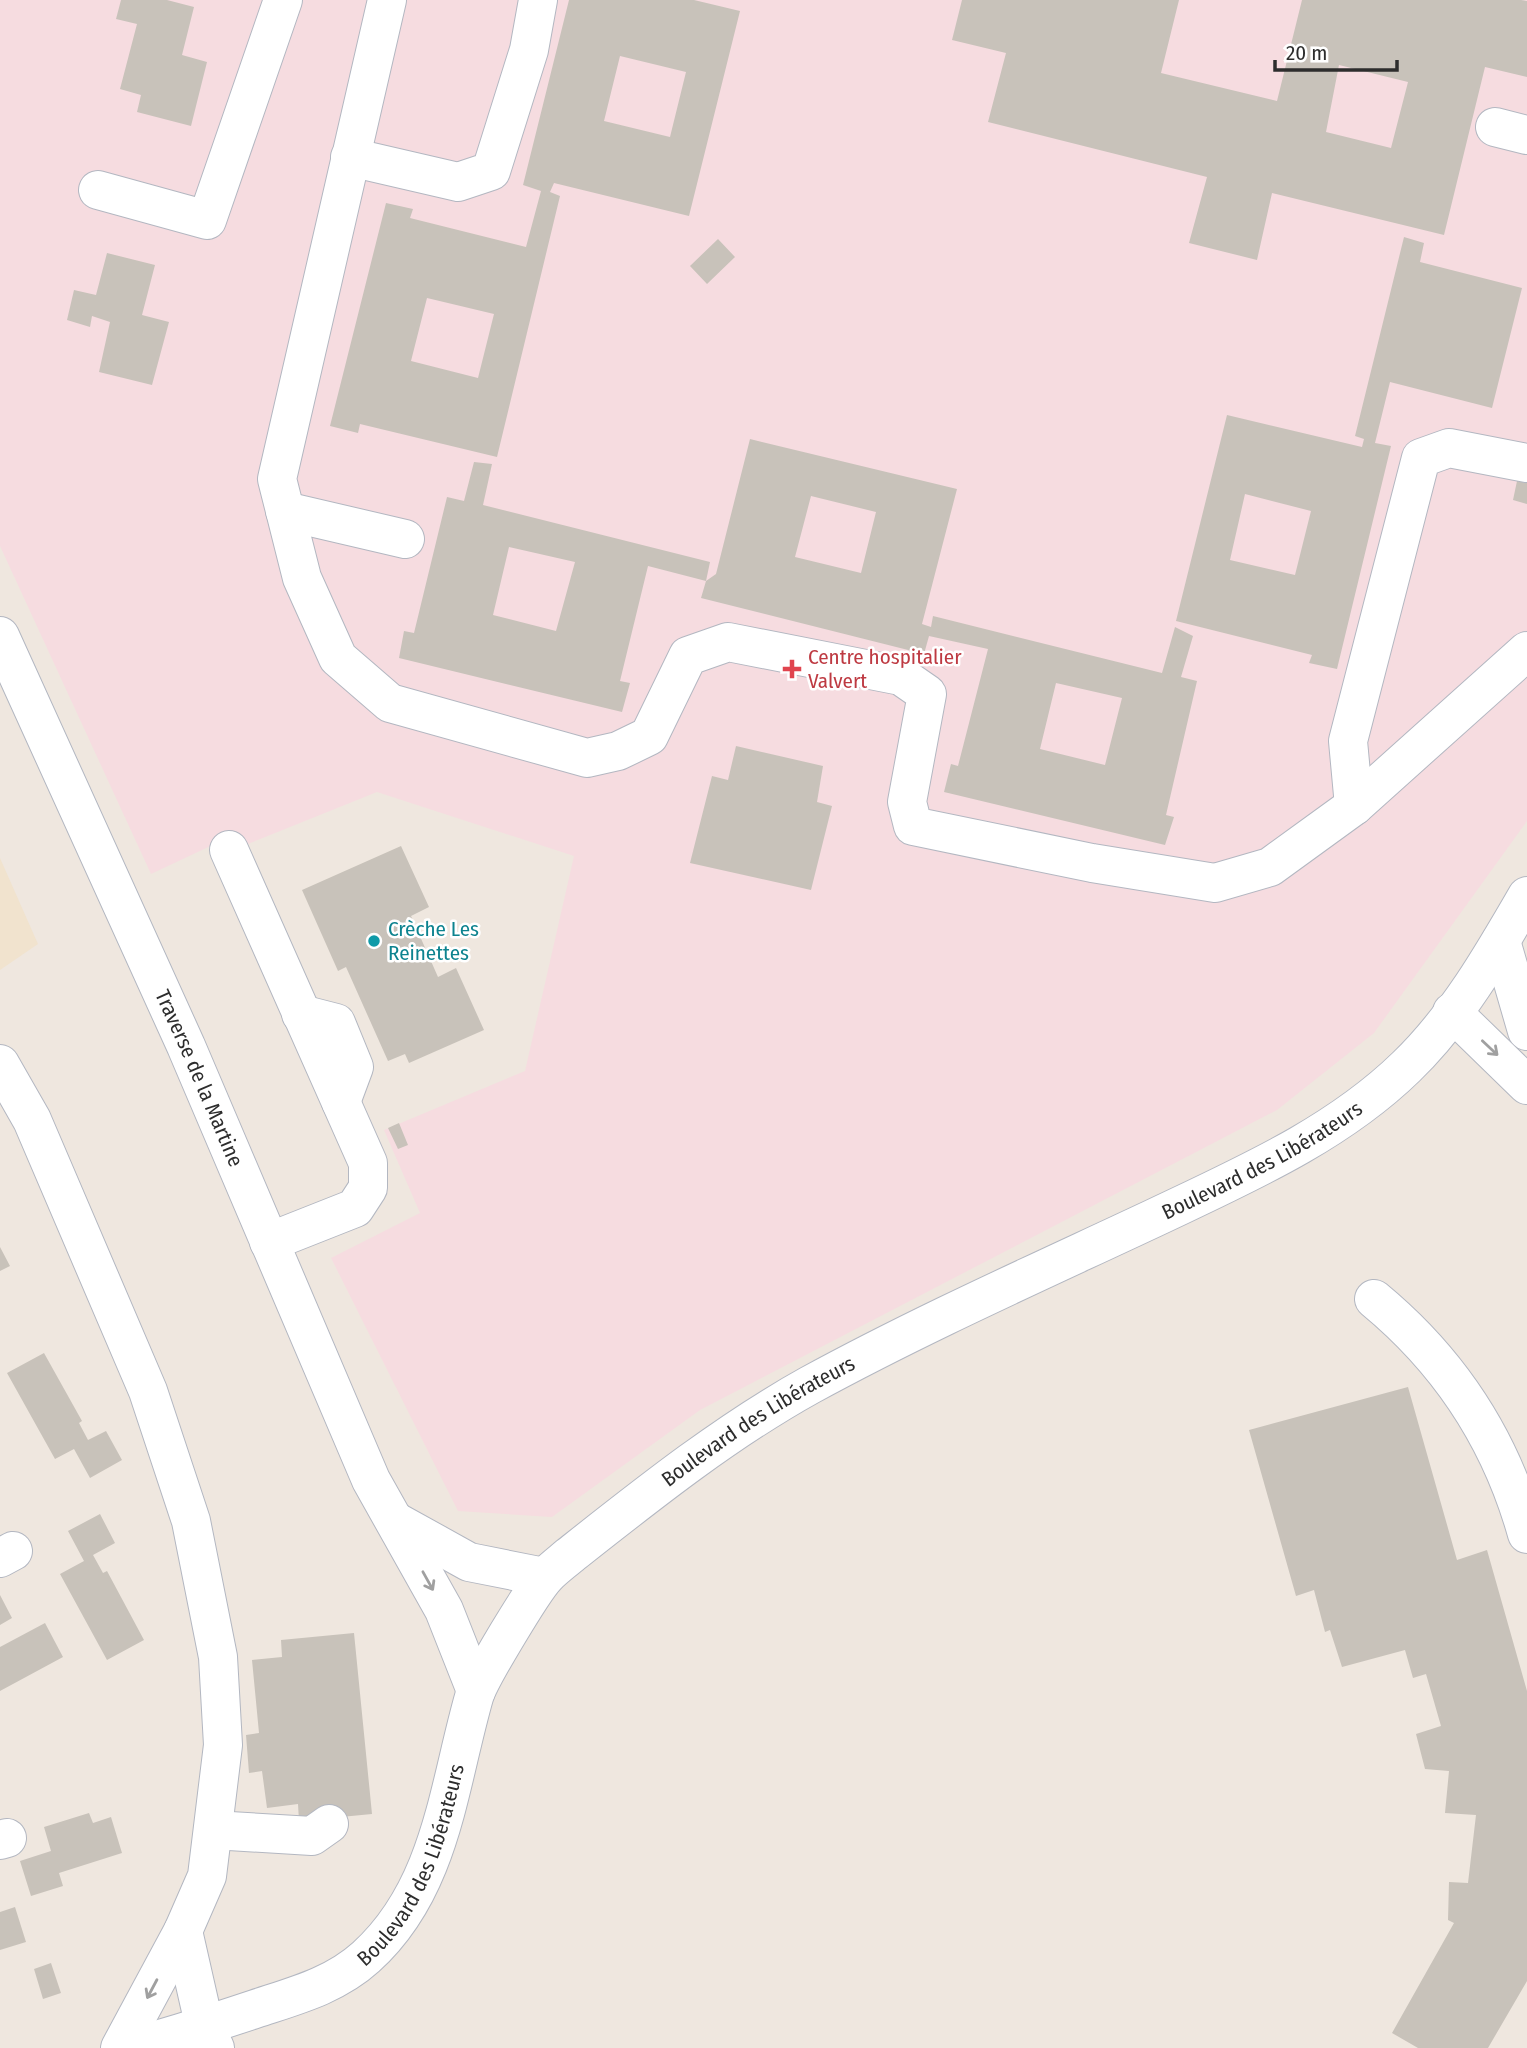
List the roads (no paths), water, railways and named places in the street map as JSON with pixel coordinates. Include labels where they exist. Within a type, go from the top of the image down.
[{"type":"street","points":[[98,190],[207,220],[283,0]]},
{"type":"street","points":[[387,0],[277,479],[302,578],[338,658],[390,703],[587,758],[618,751],[649,736],[688,656],[728,642],[901,676],[927,694],[907,802],[913,826],[1092,863],[1215,883],[1270,867],[1354,806],[1527,651]]},
{"type":"street","points":[[349,157],[458,182],[491,171],[529,50],[538,0]]},
{"type":"street","points":[[1354,806],[1348,741],[1421,458],[1450,448],[1527,463]]},
{"type":"street","points":[[285,511],[405,540]]},
{"type":"street","name":"Traverse de la Martine","points":[[0,636],[186,1046],[371,1480],[444,1610],[475,1691]]},
{"type":"street","points":[[229,850],[301,1014],[336,1023],[355,1067],[341,1102],[368,1163],[368,1188],[355,1208],[269,1242]]},
{"type":"street","name":"Boulevard des Libérateurs","points":[[127,2048],[210,2038],[308,1994],[365,1958],[404,1913],[427,1870],[449,1807],[475,1691],[544,1577],[712,1450],[807,1387],[952,1314],[1282,1157],[1363,1104],[1408,1066],[1452,1012],[1501,941],[1527,896]]},
{"type":"street","points":[[1501,941],[1527,1031]]},
{"type":"street","points":[[1452,1012],[1527,1084]]},
{"type":"street","points":[[0,1064],[11,1108],[148,1391],[191,1521],[218,1657],[223,1745],[207,1876],[183,1931],[120,2048]]},
{"type":"street","points":[[1374,1299],[1412,1331],[1476,1411],[1517,1496],[1527,1534]]},
{"type":"street","points":[[395,1521],[469,1562],[544,1577]]},
{"type":"street","points":[[213,1830],[312,1836],[329,1824]]},
{"type":"street","points":[[183,1931],[210,2038]]},
{"type":"place","name":"Centre hospitalier Valvert","points":[[792,669]]},
{"type":"place","name":"Crèche Les Reinettes","points":[[374,941]]}]
